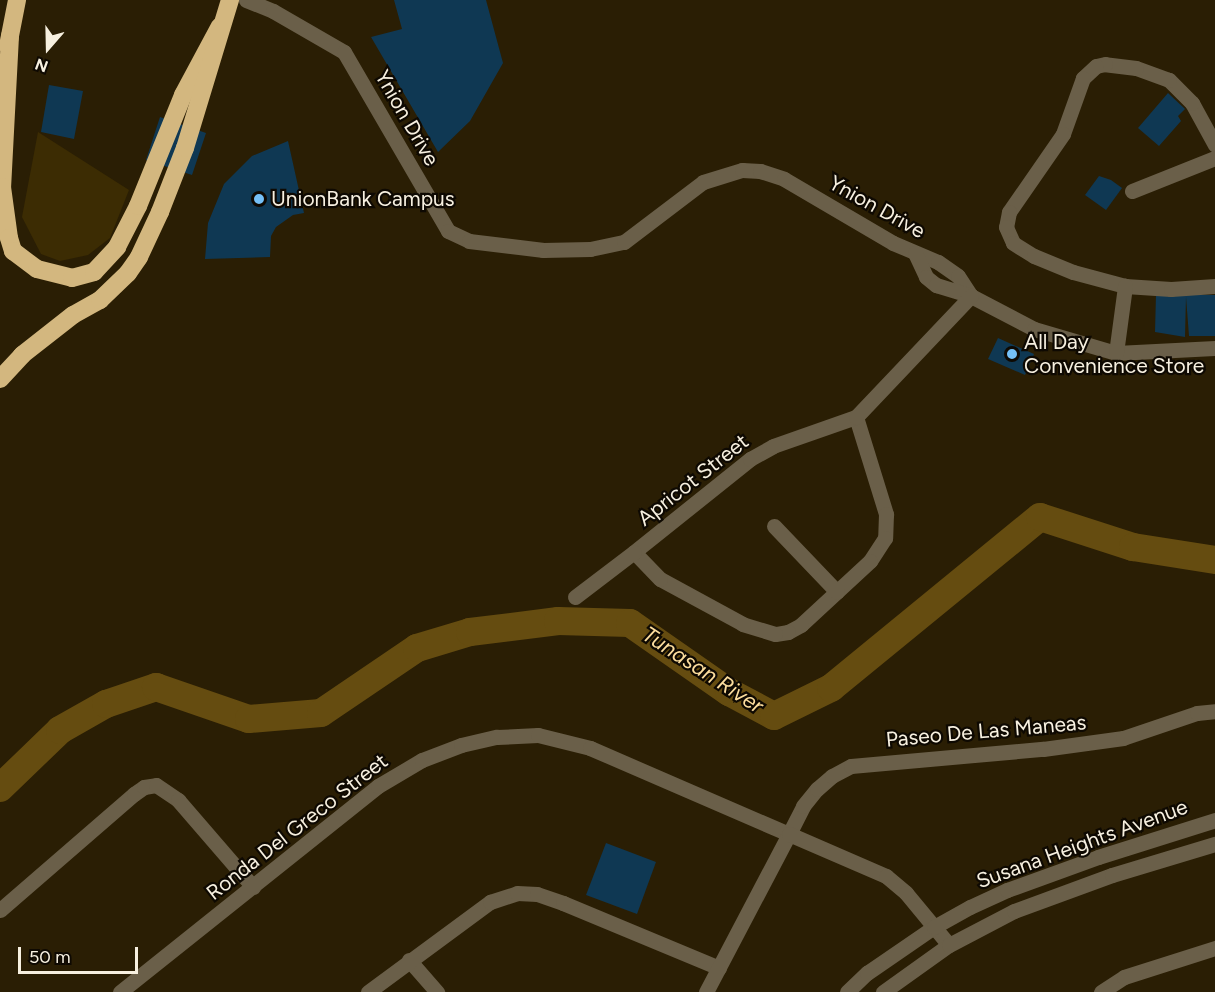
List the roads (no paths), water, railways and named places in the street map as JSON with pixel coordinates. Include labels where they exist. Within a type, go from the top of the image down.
[{"type":"highway","points":[[0,89],[17,0]]},
{"type":"highway","points":[[0,379],[22,355],[73,315],[100,300],[128,273],[139,257],[160,212],[185,148],[220,26],[230,0]]},
{"type":"highway","points":[[10,36],[2,187],[9,238],[13,251],[37,270],[72,278],[94,272],[117,247],[138,206],[183,95],[220,26]]},
{"type":"street","name":"Ynion Drive","points":[[246,0],[273,10],[344,52],[448,231],[469,241],[543,250],[590,249],[624,242],[703,182],[742,170],[760,171],[784,179],[915,253],[948,269],[958,276],[971,296]]},
{"type":"street","points":[[1215,145],[1192,103],[1169,80],[1136,68],[1106,64],[1096,66],[1083,78],[1063,134],[1009,212],[1006,227],[1013,243],[1034,256],[1073,272],[1125,286],[1171,289],[1215,286]]},
{"type":"street","points":[[1132,191],[1215,158]]},
{"type":"street","points":[[915,253],[926,277],[936,285],[971,296],[1034,329],[1116,353],[1215,348]]},
{"type":"street","points":[[1116,353],[1125,286]]},
{"type":"street","name":"Apricot Street","points":[[855,417],[886,514],[887,526],[878,551],[801,625],[788,632],[775,634],[743,624],[672,587],[650,571],[634,552],[750,459],[773,446],[855,417],[971,296]]},
{"type":"street","points":[[774,526],[837,592]]},
{"type":"street","points":[[575,597],[634,552]]},
{"type":"street","name":"Paseo De Las Maneas","points":[[706,992],[803,806],[832,776],[851,766],[1043,749],[1123,738],[1197,713],[1215,711]]},
{"type":"street","name":"Ronda Del Greco Street","points":[[120,992],[378,786],[422,760],[461,745],[497,737],[538,735],[590,748],[886,876],[906,893],[949,945]]},
{"type":"street","points":[[0,910],[134,794],[144,787],[156,785],[178,800],[253,887]]},
{"type":"street","name":"Susana Heights Avenue","points":[[846,992],[867,973],[934,927],[970,907],[1007,890],[1215,820]]},
{"type":"street","name":"Susana Heights Avenue","points":[[883,992],[949,945],[1014,911],[1112,875],[1215,844]]},
{"type":"street","points":[[368,992],[490,902],[517,894],[537,894],[563,903],[719,968]]},
{"type":"street","points":[[1101,992],[1124,977],[1215,948]]},
{"type":"street","points":[[409,960],[437,992]]},
{"type":"waterway","name":"Tunasan River","points":[[0,788],[60,730],[106,704],[156,687],[249,719],[321,713],[417,648],[470,632],[558,621],[630,623],[729,692],[774,716],[831,688],[1040,517],[1133,547],[1215,560]]},
{"type":"place","name":"UnionBank Campus","points":[[259,199]]},
{"type":"place","name":"All Day Convenience Store","points":[[1012,354]]}]
